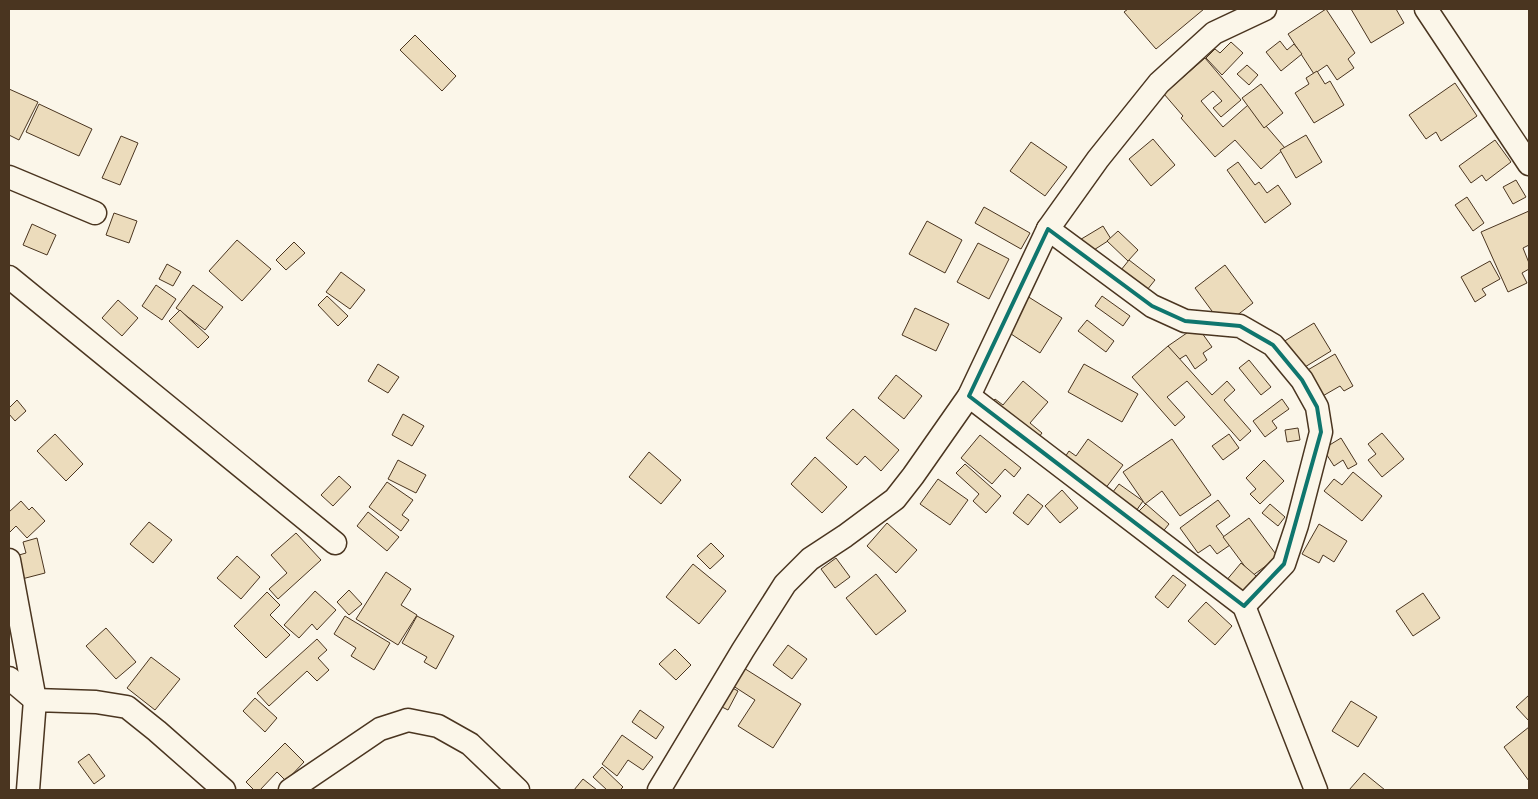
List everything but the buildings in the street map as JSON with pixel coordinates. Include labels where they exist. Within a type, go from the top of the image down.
[{"type":"street","points":[[660,790],[743,650],[785,584],[810,558],[845,536],[895,499],[914,476],[969,396],[1048,229],[1098,159],[1159,83],[1214,33],[1265,9]]},
{"type":"street","points":[[1426,9],[1529,164]]},
{"type":"street","points":[[9,177],[95,213]]},
{"type":"street","points":[[1048,229],[1152,306],[1185,321],[1240,326],[1273,345],[1302,380],[1317,408],[1321,432],[1297,525],[1284,564],[1244,606]]},
{"type":"street","points":[[9,277],[335,543]]},
{"type":"street","points":[[969,396],[1244,606],[1316,790]]},
{"type":"street","points":[[9,560],[35,700],[28,790]]},
{"type":"street","points":[[9,678],[35,700],[96,702],[127,707],[224,790]]},
{"type":"street","points":[[290,790],[380,729],[408,720],[438,726],[470,744],[518,790]]},
{"type":"highlighted area","points":[[1048,229],[1152,306],[1185,321],[1240,326],[1273,345],[1302,380],[1317,407],[1321,432],[1284,564],[1244,606],[969,396]]}]
